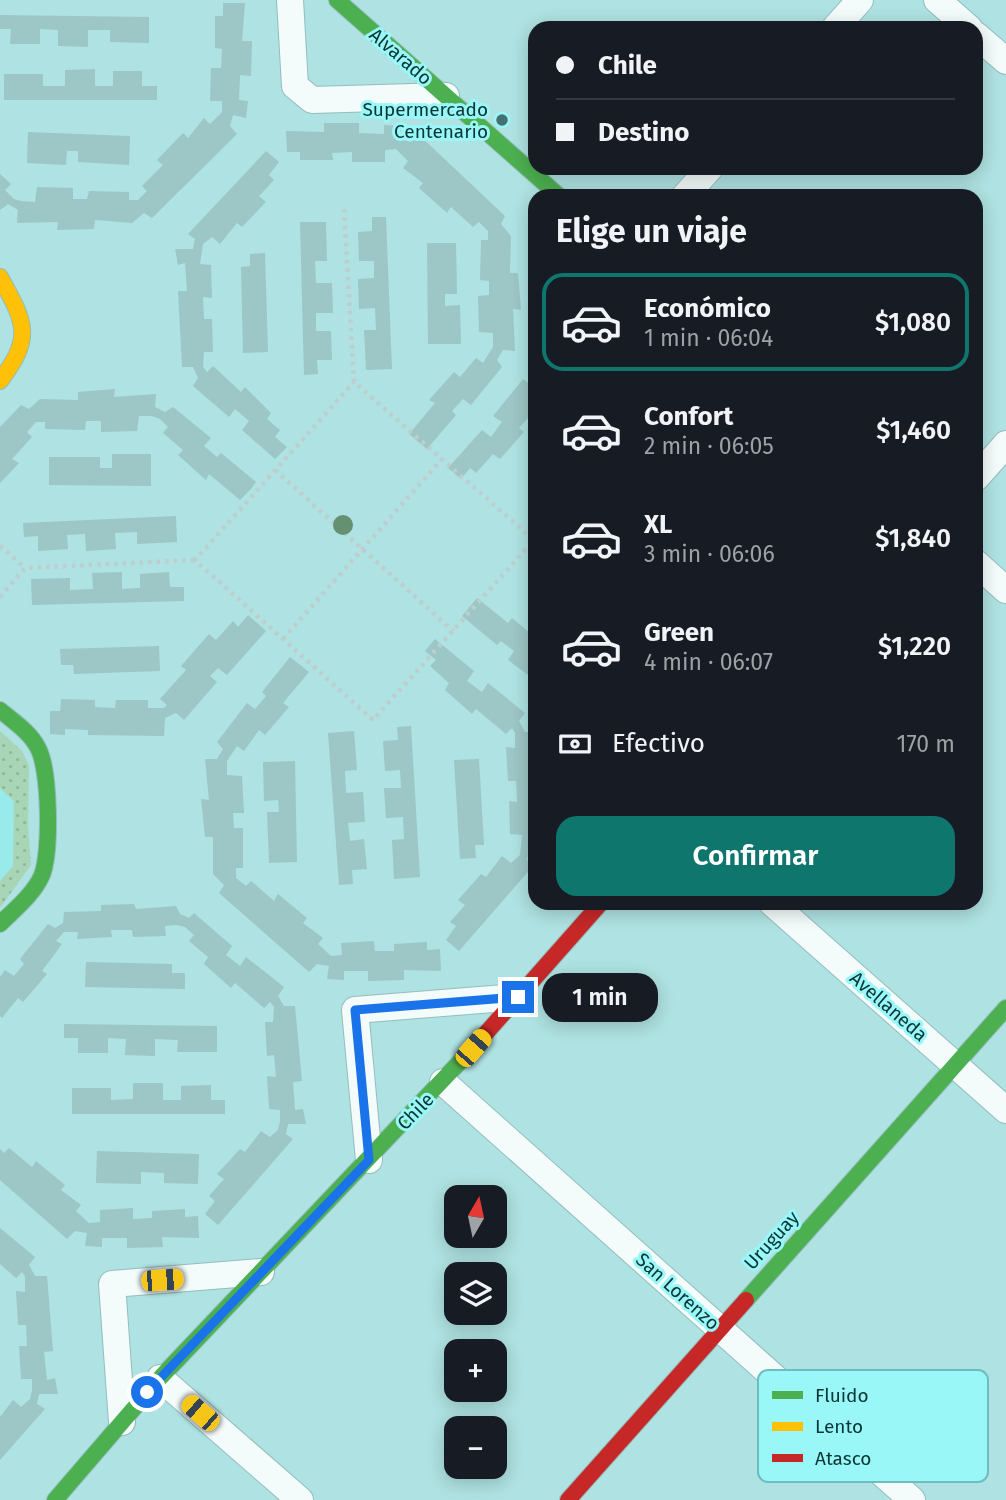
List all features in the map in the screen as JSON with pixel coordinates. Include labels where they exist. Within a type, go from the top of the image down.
[{"type":"street","points":[[290,0],[295,86],[312,100],[446,96]]},
{"type":"street","points":[[841,21],[860,0]]},
{"type":"street","points":[[937,0],[961,21]]},
{"type":"street","name":"Alvarado","points":[[348,3],[446,96],[528,169]]},
{"type":"street","points":[[983,41],[1006,61]]},
{"type":"street","name":"Alvarado","points":[[535,175],[551,189]]},
{"type":"street","points":[[691,189],[704,175]]},
{"type":"street","points":[[0,277],[18,310],[24,328],[23,347],[0,381]]},
{"type":"street","points":[[983,470],[1006,444]]},
{"type":"street","points":[[983,570],[1006,590]]},
{"type":"street","points":[[0,710],[30,737],[43,758],[46,825],[46,862],[41,878],[0,925]]},
{"type":"street","name":"Chile","points":[[55,1500],[160,1378],[443,1082],[595,910]]},
{"type":"street","name":"Avellaneda","points":[[780,910],[1006,1110]]},
{"type":"street","points":[[369,1160],[355,1010],[518,997]]},
{"type":"street","name":"Uruguay","points":[[568,1500],[1006,1008]]},
{"type":"street","name":"San Lorenzo","points":[[443,1082],[766,1370]]},
{"type":"street","points":[[122,1422],[112,1284],[261,1272]]},
{"type":"street","points":[[160,1378],[300,1500]]},
{"type":"street","name":"San Lorenzo","points":[[892,1482],[912,1500]]},
{"type":"path","points":[[344,209],[355,382],[528,533]]},
{"type":"path","points":[[194,560],[355,382]]},
{"type":"path","points":[[283,639],[442,459]]},
{"type":"path","points":[[275,470],[453,631]]},
{"type":"path","points":[[0,546],[25,568],[194,560],[373,720],[528,547]]},
{"type":"path","points":[[0,597],[25,568]]},
{"type":"shaded area","points":[[0,788],[14,801],[13,867],[0,881]]},
{"type":"green space","points":[[0,731],[22,751],[29,765],[28,825],[31,865],[0,908],[0,881],[13,866],[14,801],[0,788]]},
{"type":"building","points":[[223,3],[245,3],[242,41],[252,41],[251,76],[240,75],[239,100],[248,101],[246,118],[233,115],[230,126],[237,134],[152,218],[144,213],[132,223],[95,220],[94,229],[57,230],[58,222],[17,223],[18,210],[8,204],[0,210],[0,174],[11,184],[5,190],[14,199],[21,201],[35,202],[37,187],[73,188],[73,199],[87,199],[89,191],[129,192],[129,200],[138,200],[147,191],[142,186],[163,165],[157,160],[183,133],[188,138],[204,118],[210,124],[222,112],[222,101],[210,101],[211,68],[221,68],[222,49],[215,48],[215,16],[223,16]]},
{"type":"building","points":[[0,15],[149,17],[149,43],[110,42],[110,30],[88,30],[88,47],[58,46],[58,30],[40,29],[40,44],[10,44],[11,29],[0,29]]},
{"type":"building","points":[[95,69],[95,86],[113,86],[113,71],[142,71],[142,86],[157,86],[157,100],[4,100],[4,74],[43,74],[43,86],[65,86],[65,70]]},
{"type":"building","points":[[324,123],[359,123],[359,133],[384,134],[384,125],[401,126],[399,139],[411,142],[418,134],[505,216],[501,224],[511,236],[510,273],[518,273],[521,310],[513,309],[515,351],[503,350],[497,360],[502,367],[471,405],[463,399],[452,411],[456,415],[427,449],[409,434],[435,403],[429,400],[454,372],[460,377],[476,358],[483,363],[493,347],[493,333],[479,332],[478,296],[489,295],[489,281],[480,280],[481,240],[488,240],[488,231],[479,222],[473,227],[451,207],[447,213],[419,188],[423,183],[403,168],[408,161],[396,149],[385,150],[385,162],[352,162],[352,152],[332,153],[333,160],[300,160],[300,152],[287,152],[286,131],[324,132]]},
{"type":"building","points":[[28,132],[130,136],[129,165],[78,162],[78,151],[67,151],[66,165],[27,163]]},
{"type":"building","points":[[266,151],[279,162],[269,175],[274,180],[259,196],[266,202],[242,227],[237,223],[220,244],[212,237],[203,244],[200,264],[211,265],[212,298],[203,297],[204,319],[212,319],[213,352],[204,352],[203,367],[207,372],[213,366],[241,392],[245,387],[271,413],[267,419],[280,430],[275,437],[287,447],[275,459],[242,430],[249,421],[235,409],[229,417],[193,386],[198,378],[193,367],[182,367],[178,291],[187,291],[185,263],[178,265],[175,249],[193,249],[195,239],[188,234]]},
{"type":"building","points":[[372,217],[386,217],[392,369],[366,370],[364,330],[376,330],[375,308],[359,309],[358,279],[374,278],[374,261],[359,261],[358,232],[372,231]]},
{"type":"building","points":[[300,222],[326,222],[327,261],[315,261],[316,283],[332,283],[333,313],[316,313],[316,331],[331,331],[332,360],[317,360],[318,374],[304,375]]},
{"type":"building","points":[[427,243],[456,243],[457,294],[445,294],[445,306],[460,305],[461,344],[428,344]]},
{"type":"building","points":[[265,253],[268,352],[243,353],[241,267],[250,266],[250,254]]},
{"type":"building","points":[[523,379],[528,382],[528,418],[519,428],[524,432],[500,459],[493,454],[476,473],[470,468],[461,479],[448,468],[482,430],[491,437],[502,422],[493,416]]},
{"type":"building","points":[[115,389],[114,397],[156,394],[155,407],[165,412],[173,407],[211,438],[204,446],[217,457],[221,453],[256,482],[240,500],[209,474],[206,480],[178,455],[183,450],[163,433],[168,427],[160,419],[139,416],[137,431],[101,432],[101,421],[86,421],[85,430],[45,429],[45,422],[36,422],[27,432],[32,437],[12,459],[19,463],[0,483],[0,427],[21,405],[29,409],[40,399],[78,400],[78,392]]},
{"type":"building","points":[[112,454],[151,454],[151,486],[49,485],[49,457],[100,457],[100,468],[112,468]]},
{"type":"building","points":[[176,516],[177,542],[137,544],[137,532],[115,533],[116,549],[86,551],[85,534],[67,535],[68,549],[38,551],[38,536],[24,537],[23,523]]},
{"type":"building","points":[[122,572],[122,589],[140,588],[140,574],[169,572],[170,587],[184,587],[184,601],[32,605],[31,579],[70,578],[70,590],[93,589],[92,573]]},
{"type":"building","points":[[477,598],[508,623],[512,618],[528,631],[528,675],[508,660],[514,651],[501,641],[497,645],[462,616]]},
{"type":"building","points":[[248,615],[266,631],[227,675],[218,668],[210,676],[217,682],[184,720],[176,713],[165,718],[164,736],[88,735],[88,730],[65,729],[65,735],[50,734],[50,711],[60,711],[61,699],[95,700],[95,707],[115,708],[116,700],[148,700],[148,708],[164,708],[167,705],[160,699],[186,670],[181,666],[209,634],[216,640],[233,621],[238,627]]},
{"type":"building","points":[[435,639],[474,671],[467,681],[482,692],[488,683],[525,713],[519,721],[525,732],[528,732],[528,872],[459,951],[446,940],[456,926],[450,922],[465,905],[458,900],[481,874],[486,877],[502,856],[511,863],[520,855],[522,835],[510,834],[509,801],[517,802],[516,781],[508,781],[506,747],[515,748],[515,733],[512,728],[506,734],[476,709],[472,714],[445,690],[449,683],[430,666],[436,660],[425,651]]},
{"type":"building","points":[[159,646],[160,671],[74,674],[73,665],[61,665],[60,649]]},
{"type":"building","points":[[290,657],[309,672],[283,703],[289,707],[265,735],[259,730],[244,751],[237,746],[227,761],[227,775],[242,776],[244,813],[233,813],[234,828],[243,828],[243,868],[236,868],[236,878],[246,886],[251,881],[274,901],[278,894],[307,918],[303,923],[323,938],[318,944],[331,956],[342,955],[341,943],[374,941],[375,951],[394,951],[394,944],[427,942],[427,950],[440,949],[441,971],[404,970],[404,980],[368,981],[368,971],[344,971],[344,980],[327,979],[329,966],[317,964],[309,972],[219,893],[224,885],[213,874],[213,837],[205,837],[201,799],[209,800],[205,759],[217,759],[223,749],[217,742],[247,703],[255,709],[266,696],[262,692]]},
{"type":"building","points":[[411,726],[420,877],[394,879],[392,840],[404,839],[403,817],[386,818],[384,788],[401,788],[400,770],[385,771],[383,741],[398,740],[397,727]]},
{"type":"building","points":[[354,731],[357,770],[345,771],[346,793],[363,792],[365,822],[348,823],[350,841],[364,839],[367,869],[352,870],[353,884],[339,885],[328,733]]},
{"type":"building","points":[[479,759],[484,845],[475,845],[476,858],[460,859],[454,760]]},
{"type":"building","points":[[295,761],[297,862],[269,863],[267,812],[279,812],[278,800],[264,801],[263,762]]},
{"type":"building","points":[[134,904],[136,909],[176,906],[180,914],[189,918],[194,913],[232,946],[226,955],[240,966],[246,957],[284,987],[278,996],[284,1006],[295,1006],[302,1081],[293,1082],[295,1110],[303,1109],[306,1124],[288,1124],[286,1134],[293,1139],[218,1225],[205,1214],[215,1201],[209,1196],[224,1179],[217,1174],[240,1149],[245,1152],[261,1131],[270,1137],[278,1130],[280,1110],[269,1109],[267,1076],[276,1077],[274,1055],[267,1056],[265,1022],[273,1022],[274,1007],[270,1002],[264,1008],[235,983],[231,988],[204,964],[208,957],[189,941],[194,935],[185,927],[177,925],[165,926],[166,936],[133,937],[132,930],[111,930],[112,937],[77,939],[78,932],[64,932],[56,941],[62,944],[42,971],[47,974],[23,1002],[18,998],[2,1018],[0,1016],[0,977],[5,970],[14,976],[24,964],[20,959],[48,924],[55,928],[63,923],[64,912],[101,911],[101,905]]},
{"type":"building","points":[[86,962],[172,964],[172,973],[185,973],[185,989],[85,987]]},
{"type":"building","points":[[64,1024],[217,1026],[217,1052],[177,1052],[178,1040],[155,1039],[155,1056],[125,1055],[126,1039],[108,1038],[108,1053],[78,1053],[78,1038],[64,1038]]},
{"type":"building","points":[[133,1083],[163,1083],[163,1100],[181,1100],[181,1086],[211,1085],[211,1100],[225,1100],[225,1114],[72,1114],[72,1088],[111,1088],[111,1100],[133,1099]]},
{"type":"building","points":[[9,1148],[32,1167],[36,1161],[65,1185],[61,1190],[81,1205],[76,1211],[89,1223],[100,1222],[100,1210],[133,1208],[133,1219],[152,1218],[152,1211],[185,1209],[185,1217],[198,1216],[199,1238],[162,1237],[163,1247],[127,1248],[127,1238],[102,1238],[102,1247],[85,1246],[87,1233],[75,1231],[67,1239],[0,1180],[0,1149],[4,1153]]},
{"type":"building","points":[[97,1151],[199,1154],[198,1184],[164,1183],[164,1173],[141,1172],[141,1184],[96,1183]]},
{"type":"building","points":[[0,1228],[35,1257],[29,1265],[35,1276],[47,1276],[53,1351],[44,1352],[47,1380],[55,1378],[58,1394],[39,1394],[37,1404],[45,1409],[0,1460],[0,1417],[13,1400],[21,1407],[30,1399],[32,1379],[21,1379],[19,1346],[27,1346],[26,1325],[18,1325],[16,1291],[25,1292],[25,1276],[22,1272],[16,1278],[0,1264]]},
{"type":"traffic: fast","points":[[337,0],[528,169]]},
{"type":"traffic: fast","points":[[535,175],[551,189]]},
{"type":"traffic: fast","points":[[0,710],[26,732],[38,748],[45,774],[48,811],[47,849],[42,875],[29,895],[0,924]]},
{"type":"traffic: fast","points":[[746,1300],[1006,1008]]},
{"type":"traffic: fast","points":[[55,1500],[160,1378],[472,1049]]},
{"type":"traffic: slow","points":[[0,277],[15,306],[22,329],[18,352],[0,381]]},
{"type":"traffic: jam","points":[[472,1049],[595,910]]},
{"type":"traffic: jam","points":[[568,1500],[746,1300]]},
{"type":"place","name":"Supermercado Centenario","points":[[502,120]]},
{"type":"route","points":[[147,1392],[369,1160],[355,1010],[518,997]]}]
